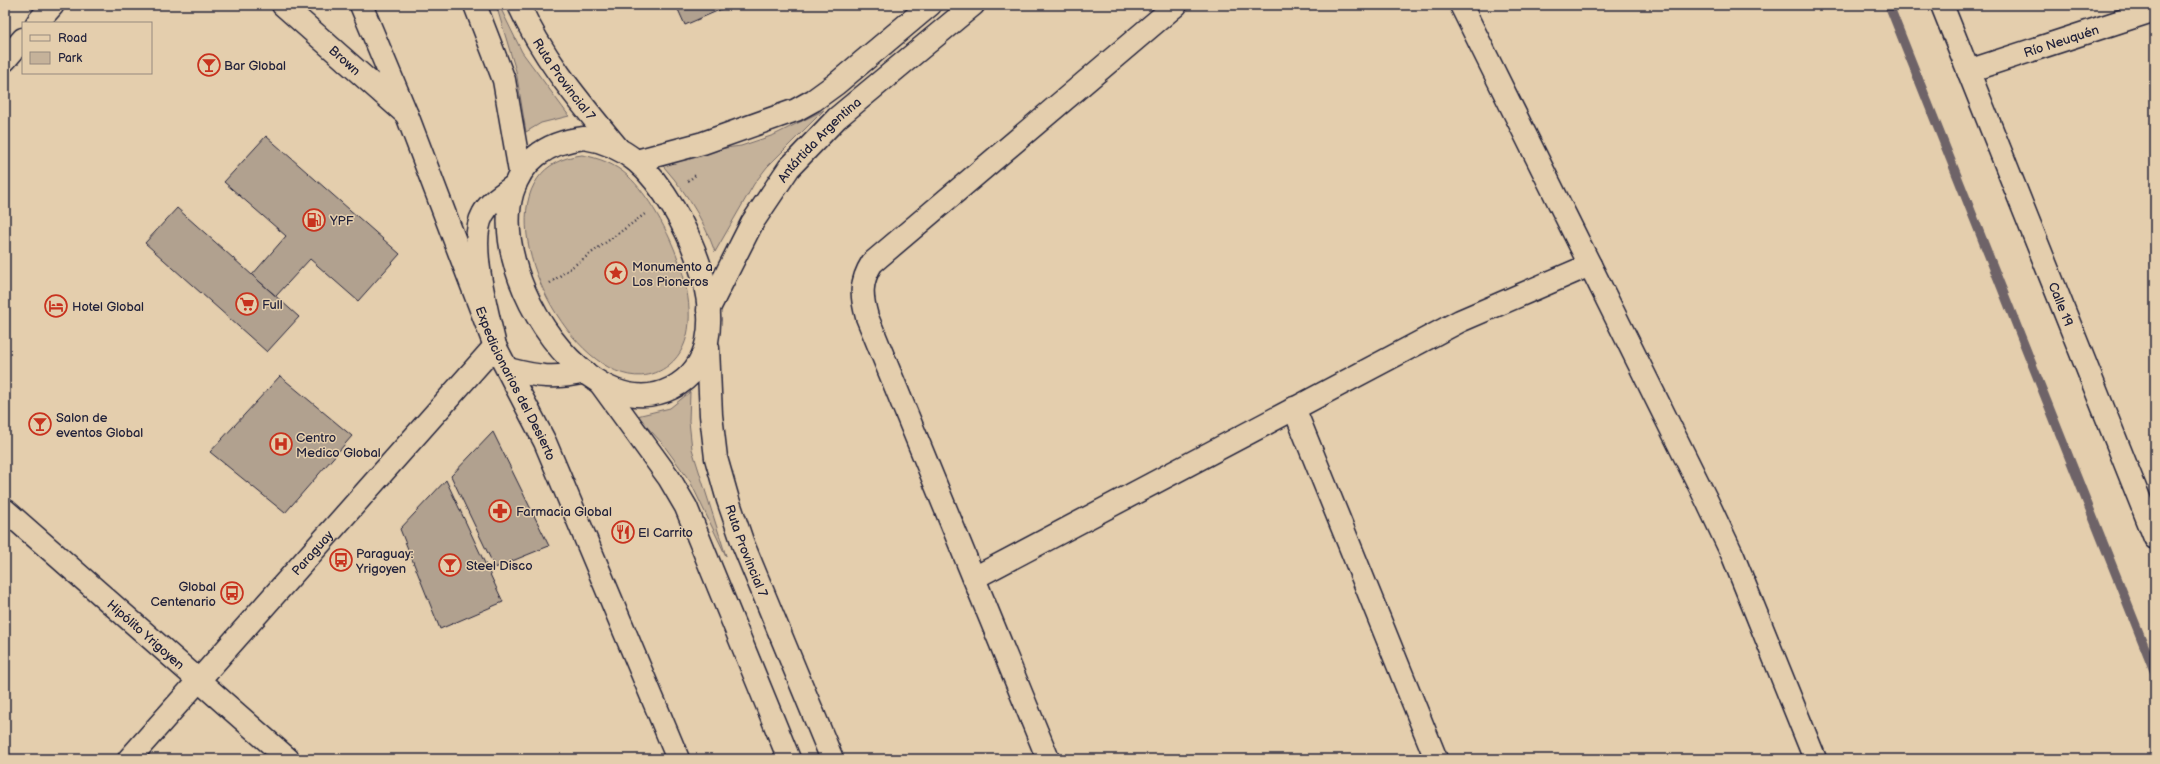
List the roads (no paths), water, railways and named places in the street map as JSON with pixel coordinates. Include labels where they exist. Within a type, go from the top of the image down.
[{"type":"main road","points":[[39,22],[53,5]]},
{"type":"main road","name":"Brown","points":[[283,5],[407,115]]},
{"type":"main road","name":"Expedicionarios del Desierto","points":[[361,5],[407,115],[495,346],[545,442],[678,759]]},
{"type":"main road","points":[[475,5],[504,80],[517,179],[510,218],[512,249],[517,274],[527,299],[557,347],[592,377],[669,478],[686,507],[789,759]]},
{"type":"main road","name":"Ruta Provincial 7","points":[[519,5],[538,44],[559,76],[618,148]]},
{"type":"main road","points":[[636,161],[703,143],[796,110],[814,100],[836,84],[930,5]]},
{"type":"main road","name":"Antártida Argentina","points":[[708,320],[752,223],[789,168],[837,118],[973,5]]},
{"type":"main road","points":[[1048,759],[867,317],[861,288],[864,275],[872,263],[1176,5]]},
{"type":"main road","points":[[1461,5],[1733,556],[1815,759]]},
{"type":"main road","name":"Calle 19","points":[[1942,5],[2155,538]]},
{"type":"main road","name":"Río Neuquén","points":[[1968,71],[2117,13],[2155,10]]},
{"type":"main road","points":[[5,60],[22,40]]},
{"type":"main road","points":[[495,346],[482,284],[478,253],[478,231],[481,218],[488,207],[517,179],[536,155],[549,146],[566,140],[584,138],[596,140],[618,148],[636,161],[667,197],[690,238],[699,263],[708,320],[704,350],[696,369],[685,380],[672,388],[655,394],[639,395],[620,392],[592,377],[545,377],[508,369]]},
{"type":"main road","points":[[974,578],[1460,321],[1590,265]]},
{"type":"main road","name":"Ruta Provincial 7","points":[[708,320],[707,371],[716,458],[743,544],[832,759]]},
{"type":"main road","name":"Paraguay","points":[[129,759],[495,346]]},
{"type":"main road","points":[[1294,408],[1436,759]]},
{"type":"main road","name":"Hipólito Yrigoyen","points":[[5,510],[288,759]]},
{"type":"waterway","points":[[1889,5],[2155,673]]},
{"type":"place","name":"Bar Global","points":[[209,65]]},
{"type":"place","name":"YPF","points":[[314,220]]},
{"type":"place","name":"Monumento a Los Pioneros","points":[[616,273]]},
{"type":"place","name":"Full","points":[[247,304]]},
{"type":"place","name":"Hotel Global","points":[[56,306]]},
{"type":"place","name":"Salon de eventos Global","points":[[40,424]]},
{"type":"place","name":"Centro Medico Global","points":[[281,444]]},
{"type":"place","name":"Farmacia Global","points":[[500,511]]},
{"type":"place","name":"El Carrito","points":[[623,532]]},
{"type":"place","name":"Paraguay: Yrigoyen","points":[[341,560]]},
{"type":"place","name":"Steel Disco","points":[[450,565]]},
{"type":"place","name":"Global Centenario","points":[[232,593]]}]
